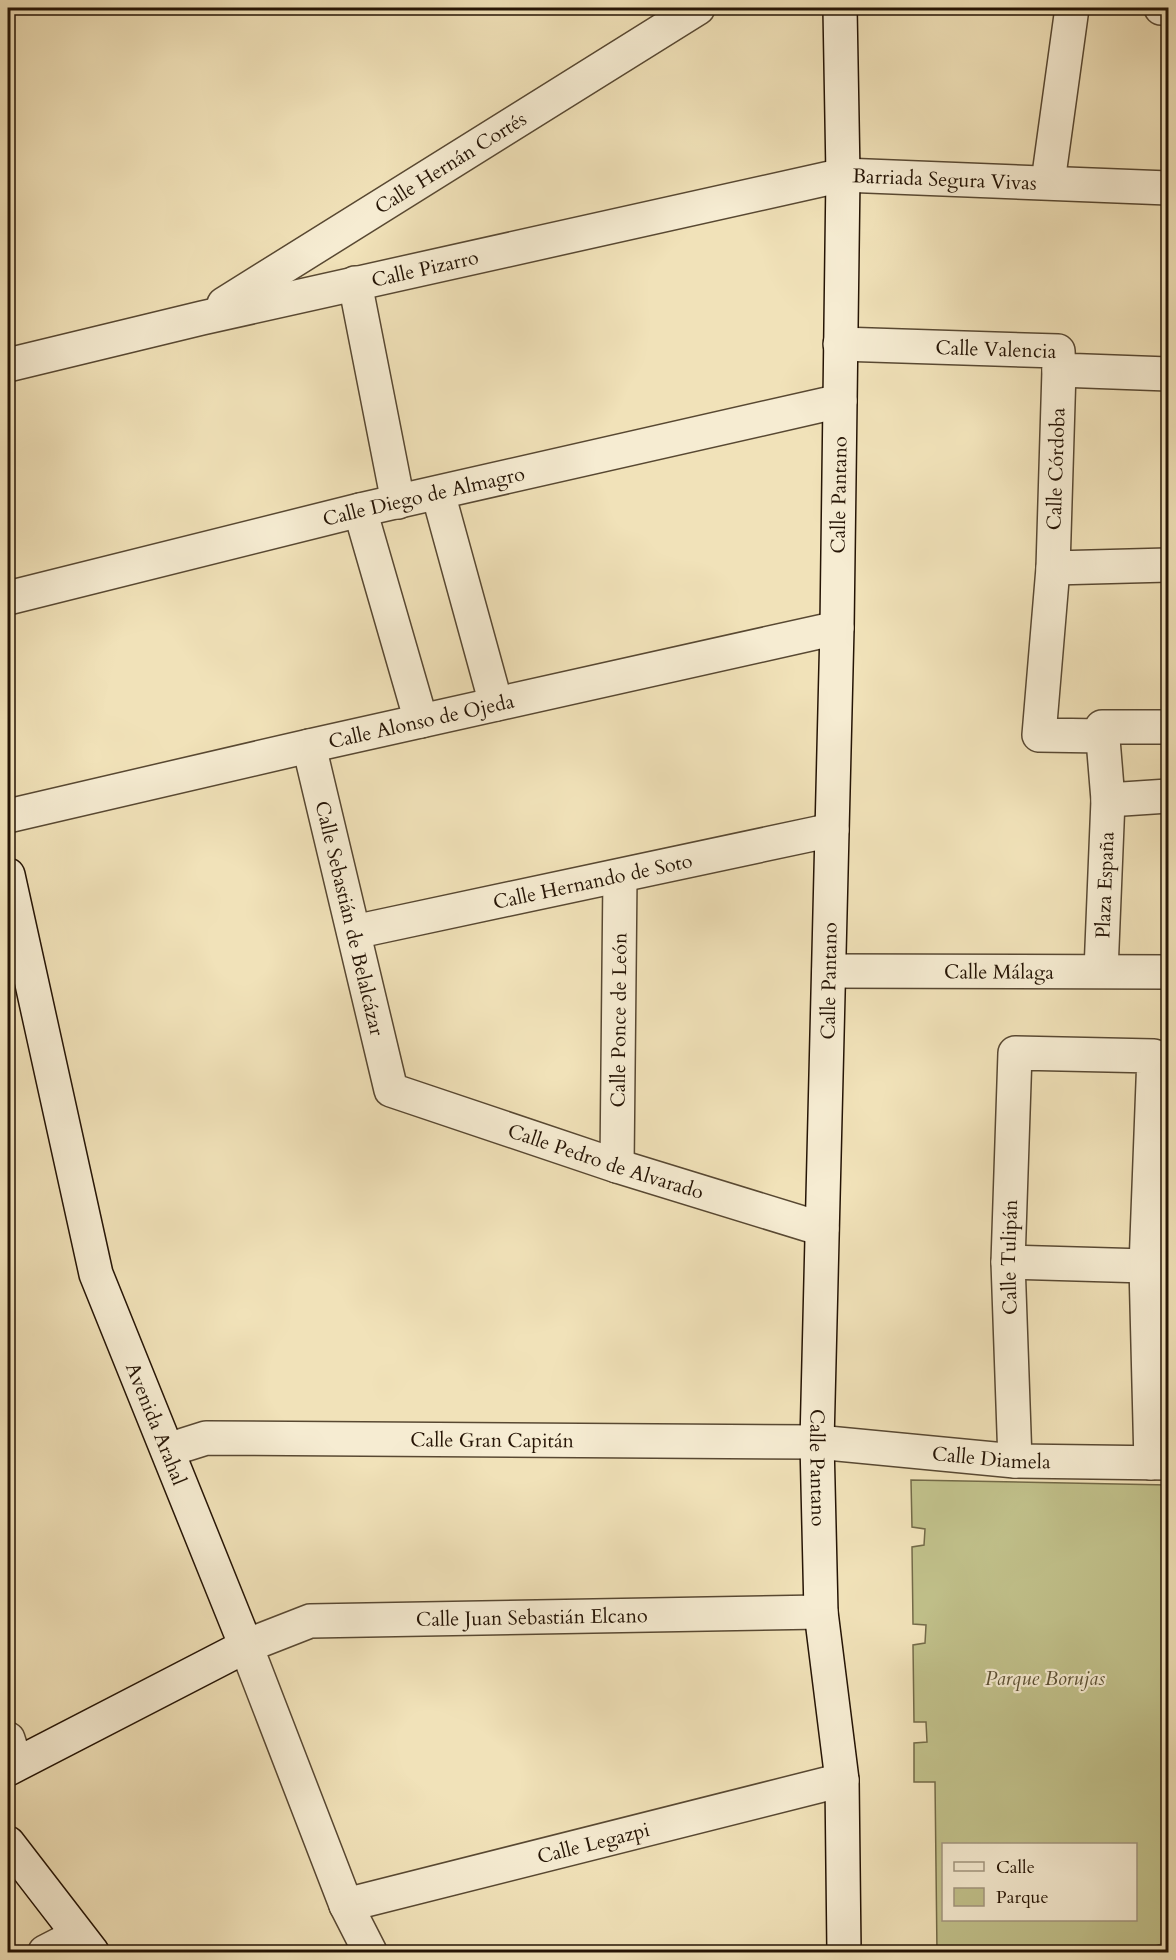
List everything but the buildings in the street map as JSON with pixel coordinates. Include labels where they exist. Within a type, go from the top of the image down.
[{"type":"street","name":"Calle Hernán Cortés","points":[[202,318],[698,8]]},
{"type":"street","name":"Calle Pantano","points":[[840,8],[843,174],[837,628],[817,1442],[821,1612],[842,1780],[844,1953]]},
{"type":"street","name":"Barriada Segura Vivas","points":[[1048,182],[1072,8]]},
{"type":"street","points":[[1161,8],[1168,8]]},
{"type":"street","name":"Calle Pizarro","points":[[8,365],[355,283],[843,174]]},
{"type":"street","name":"Barriada Segura Vivas","points":[[843,174],[1168,188]]},
{"type":"street","points":[[355,283],[398,502]]},
{"type":"street","name":"Calle Valencia","points":[[840,344],[1058,351],[1059,370],[1168,374]]},
{"type":"street","name":"Calle Córdoba","points":[[1059,370],[1053,568],[1040,735],[1103,736]]},
{"type":"street","name":"Calle Diego de Almagro","points":[[8,598],[360,510],[840,400]]},
{"type":"street","points":[[438,492],[496,704]]},
{"type":"street","points":[[360,510],[421,721]]},
{"type":"street","points":[[1053,568],[1168,565]]},
{"type":"street","name":"Calle Alonso de Ojeda","points":[[8,816],[837,628]]},
{"type":"street","points":[[1103,736],[1102,727],[1168,727]]},
{"type":"street","name":"Plaza España","points":[[1101,971],[1107,800],[1103,736]]},
{"type":"street","name":"Calle Sebastián de Belalcázar","points":[[309,746],[391,1090]]},
{"type":"street","points":[[1107,800],[1168,796]]},
{"type":"street","name":"Calle Hernando de Soto","points":[[354,932],[832,830]]},
{"type":"street","name":"Avenida Arahal","points":[[8,875],[96,1274],[246,1646],[346,1905],[370,1953]]},
{"type":"street","name":"Calle Ponce de León","points":[[617,1166],[620,876]]},
{"type":"street","name":"Calle Málaga","points":[[829,971],[1168,972]]},
{"type":"street","name":"Calle Tulipán","points":[[1015,1461],[1008,1263],[1015,1053],[1154,1056],[1146,1266]]},
{"type":"street","name":"Calle Pedro de Alvarado","points":[[391,1090],[617,1166],[822,1229]]},
{"type":"street","points":[[1008,1263],[1146,1266],[1160,1463]]},
{"type":"street","name":"Calle Gran Capitán","points":[[168,1450],[206,1438],[817,1442]]},
{"type":"street","name":"Calle Diamela","points":[[817,1442],[1015,1461],[1160,1463]]},
{"type":"street","name":"Calle Juan Sebastián Elcano","points":[[10,1757],[246,1646],[310,1621],[821,1612]]},
{"type":"street","name":"Calle Legazpi","points":[[346,1905],[842,1780]]},
{"type":"street","points":[[8,1843],[85,1944],[45,1953]]},
{"type":"green space","name":"Parque Borujas","points":[[911,1480],[1168,1485],[1168,1942],[1137,1952],[937,1952],[935,1782],[914,1782],[914,1743],[927,1742],[926,1722],[914,1722],[913,1645],[925,1643],[926,1625],[913,1624],[912,1547],[924,1545],[925,1529],[912,1527]]}]
